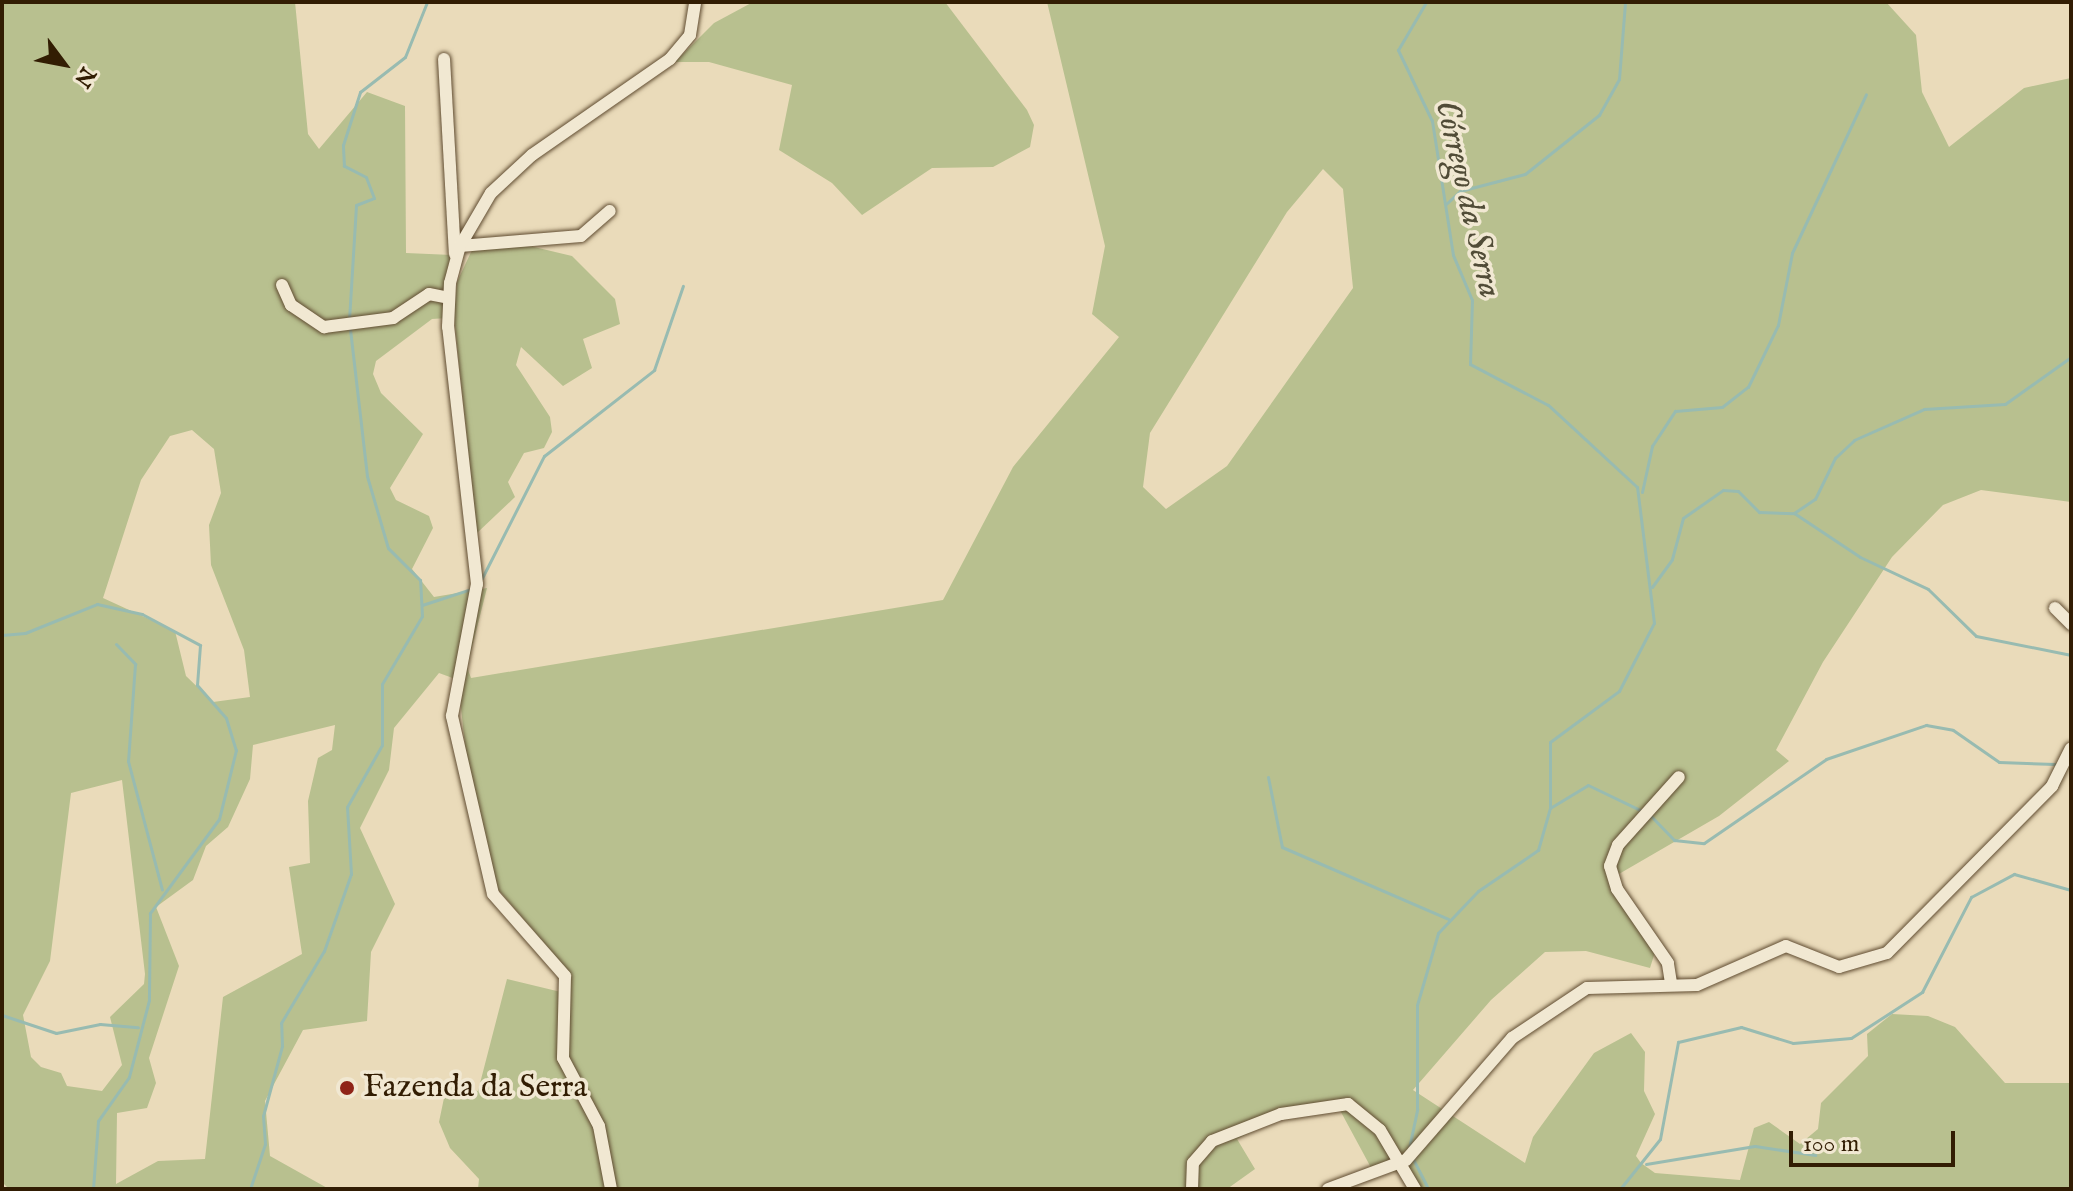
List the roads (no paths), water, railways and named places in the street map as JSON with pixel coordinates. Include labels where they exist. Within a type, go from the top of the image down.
[{"type":"street","points":[[611,1189],[599,1126],[563,1058],[565,976],[493,894],[452,716],[477,584],[449,298],[460,246],[505,179],[683,45],[695,2]]},
{"type":"street","points":[[444,59],[455,261]]},
{"type":"street","points":[[460,246],[581,236],[610,211]]},
{"type":"street","points":[[282,285],[291,305],[324,327],[393,318],[429,294],[449,298]]},
{"type":"street","points":[[2055,608],[2071,624]]},
{"type":"street","points":[[1328,1189],[1399,1164],[1512,1038],[1552,1007],[1596,986],[1711,982],[1786,946],[1839,967],[1887,953],[2052,786],[2071,748]]},
{"type":"street","points":[[1671,983],[1668,963],[1617,889],[1610,866],[1618,845],[1679,777]]},
{"type":"street","points":[[1192,1189],[1193,1163],[1212,1141],[1281,1114],[1335,1104],[1366,1114],[1415,1189]]},
{"type":"waterway","points":[[349,320],[356,205],[374,198],[366,177],[344,166],[343,145],[360,92],[405,57],[427,2]]},
{"type":"waterway","name":"Córrego da Serra","points":[[1409,1148],[1417,1109],[1417,1005],[1438,933],[1478,891],[1538,850],[1550,808],[1550,742],[1619,691],[1654,623],[1637,487],[1548,405],[1470,364],[1472,300],[1453,255],[1432,121],[1398,50],[1426,2]]},
{"type":"waterway","points":[[1446,204],[1460,191],[1525,174],[1599,115],[1619,79],[1625,2]]},
{"type":"waterway","points":[[1642,492],[1652,446],[1675,411],[1722,407],[1748,387],[1778,325],[1792,253],[1866,94]]},
{"type":"waterway","points":[[482,578],[544,456],[654,370],[683,286]]},
{"type":"waterway","points":[[250,1189],[265,1144],[263,1116],[282,1046],[281,1023],[324,951],[351,874],[347,807],[382,745],[382,684],[422,616],[420,580],[388,548],[367,476],[350,328]]},
{"type":"waterway","points":[[1652,587],[1672,559],[1683,518],[1723,490],[1738,491],[1759,512],[1794,513],[1815,499],[1835,458],[1854,440],[1924,409],[2005,404],[2071,357]]},
{"type":"waterway","points":[[1794,513],[1860,557],[1928,589],[1976,636],[2071,655]]},
{"type":"waterway","points":[[422,605],[471,589]]},
{"type":"waterway","points":[[2,635],[25,633],[97,604],[142,614],[200,645],[197,685],[226,718],[236,750],[219,819],[150,913],[149,1000],[129,1077],[98,1121],[93,1189]]},
{"type":"waterway","points":[[116,644],[135,664],[128,761],[162,890]]},
{"type":"waterway","points":[[1650,815],[1674,840],[1704,843],[1826,759],[1926,725],[1953,730],[1999,762],[2055,764]]},
{"type":"waterway","points":[[1268,777],[1282,847],[1448,919]]},
{"type":"waterway","points":[[1550,808],[1588,785],[1644,812]]},
{"type":"waterway","points":[[1620,1189],[1660,1139],[1678,1042],[1741,1027],[1793,1043],[1851,1038],[1922,992],[1971,897],[2014,874],[2071,890]]},
{"type":"waterway","points":[[2,1015],[56,1033],[100,1024],[138,1027]]},
{"type":"waterway","points":[[1646,1164],[1755,1146],[1815,1155]]},
{"type":"waterway","name":"Córrego da Serra","points":[[1413,1159],[1428,1189]]},
{"type":"place","name":"Fazenda da Serra","points":[[347,1088]]}]
